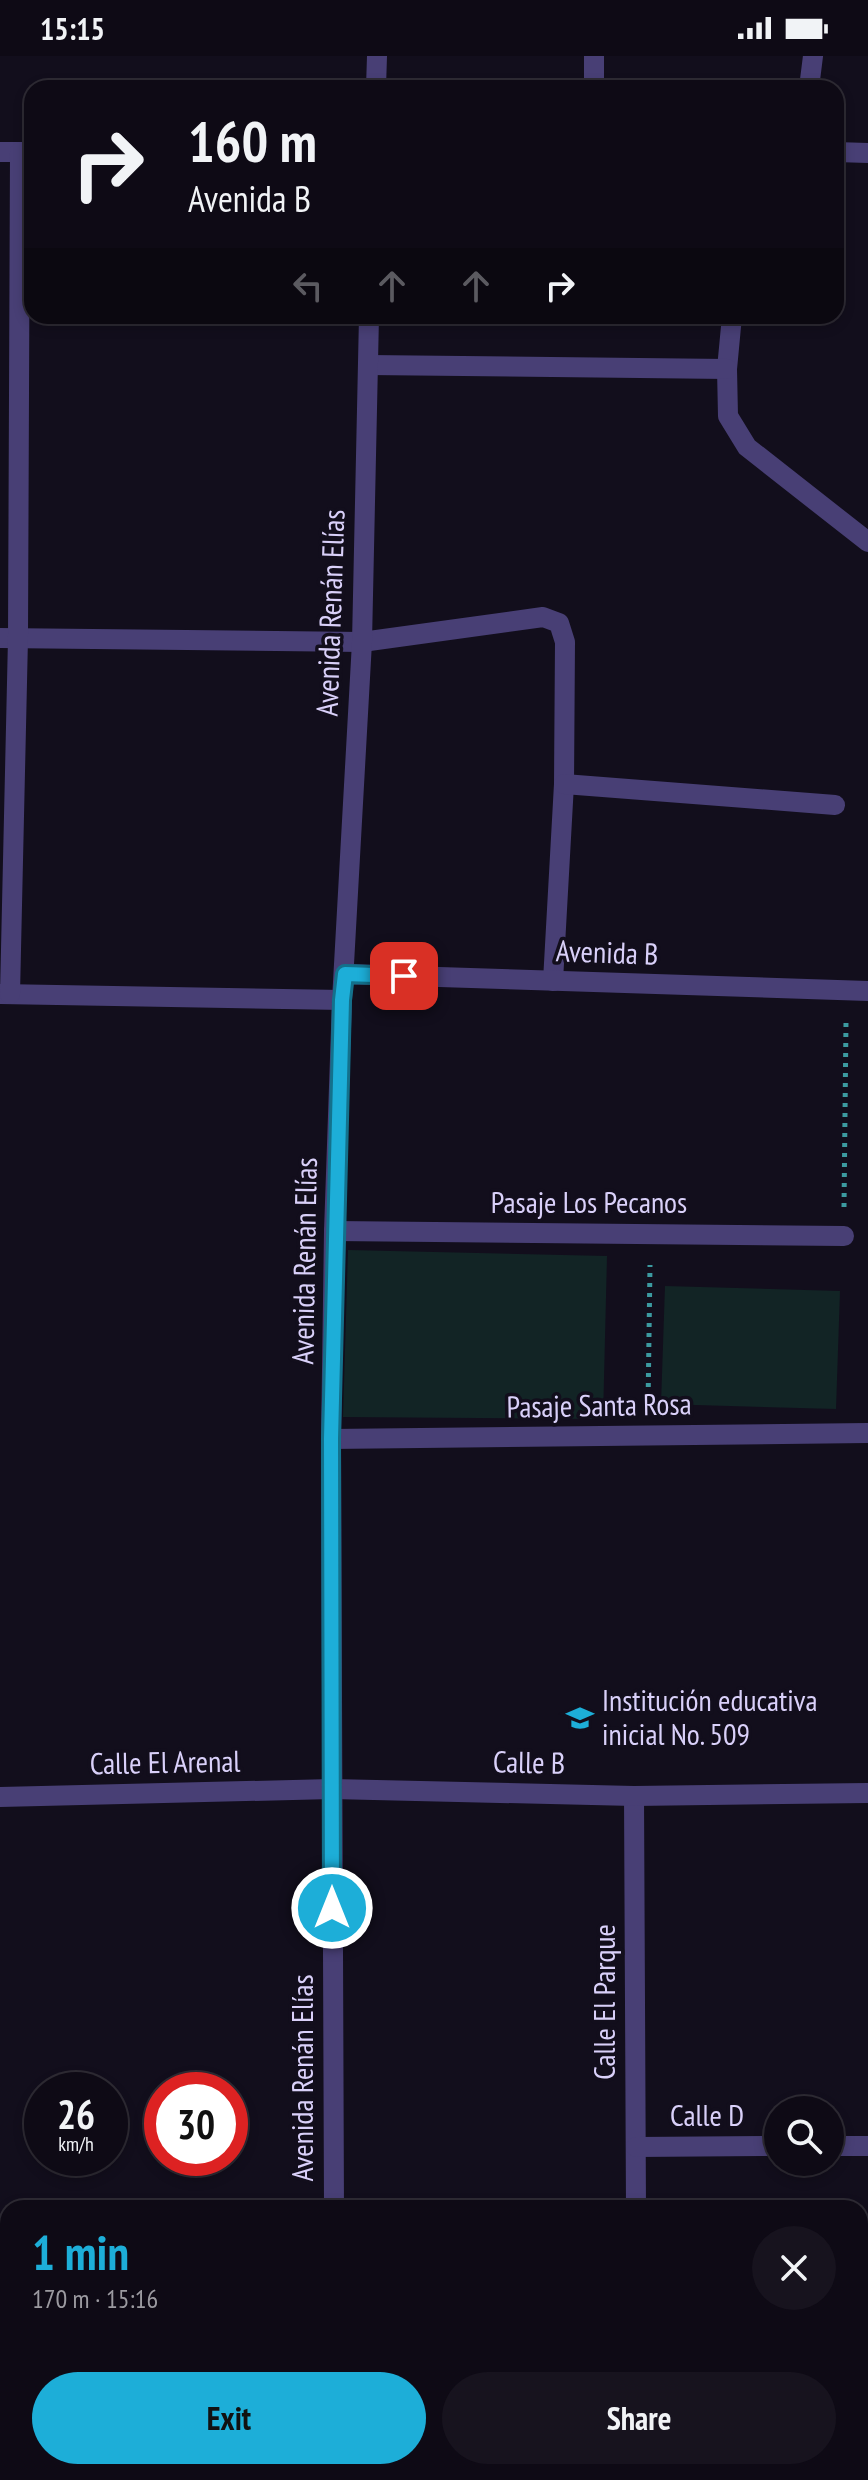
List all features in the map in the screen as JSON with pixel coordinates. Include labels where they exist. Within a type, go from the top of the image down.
[{"type":"street","points":[[376,80],[377,56]]},
{"type":"street","points":[[594,56],[594,80]]},
{"type":"street","points":[[810,80],[813,56]]},
{"type":"street","points":[[17,152],[5,994],[342,1000]]},
{"type":"street","points":[[844,152],[868,153]]},
{"type":"street","name":"Avenida Renán Elías","points":[[334,2200],[331,1439],[334,1231],[342,1000],[362,642],[369,324]]},
{"type":"street","points":[[731,324],[727,369],[728,416],[747,447],[868,542]]},
{"type":"street","points":[[368,365],[727,369]]},
{"type":"street","points":[[9,638],[362,642],[543,617],[559,623],[565,642],[564,784],[553,981]]},
{"type":"street","points":[[564,784],[835,805]]},
{"type":"street","name":"Avenida B","points":[[345,974],[868,991]]},
{"type":"street","name":"Pasaje Los Pecanos","points":[[334,1231],[844,1236]]},
{"type":"street","name":"Pasaje Santa Rosa","points":[[331,1439],[868,1433]]},
{"type":"street","name":"Calle B","points":[[332,1789],[634,1796],[868,1793]]},
{"type":"street","name":"Calle El Arenal","points":[[0,1797],[332,1789]]},
{"type":"street","name":"Calle El Parque","points":[[634,1796],[636,2200]]},
{"type":"street","name":"Calle D","points":[[636,2147],[764,2146]]},
{"type":"street","points":[[844,2146],[868,2146]]},
{"type":"path","points":[[844,1236],[846,990]]},
{"type":"path","points":[[647,1436],[651,1233]]},
{"type":"shaded area","points":[[348,1250],[607,1256],[603,1419],[343,1417]]},
{"type":"shaded area","points":[[665,1286],[840,1291],[836,1409],[661,1404]]},
{"type":"place","name":"Institución educativa inicial No. 509","points":[[580,1718]]},
{"type":"route","points":[[332,1908],[331,1439],[342,1000],[345,974],[404,976]]}]
